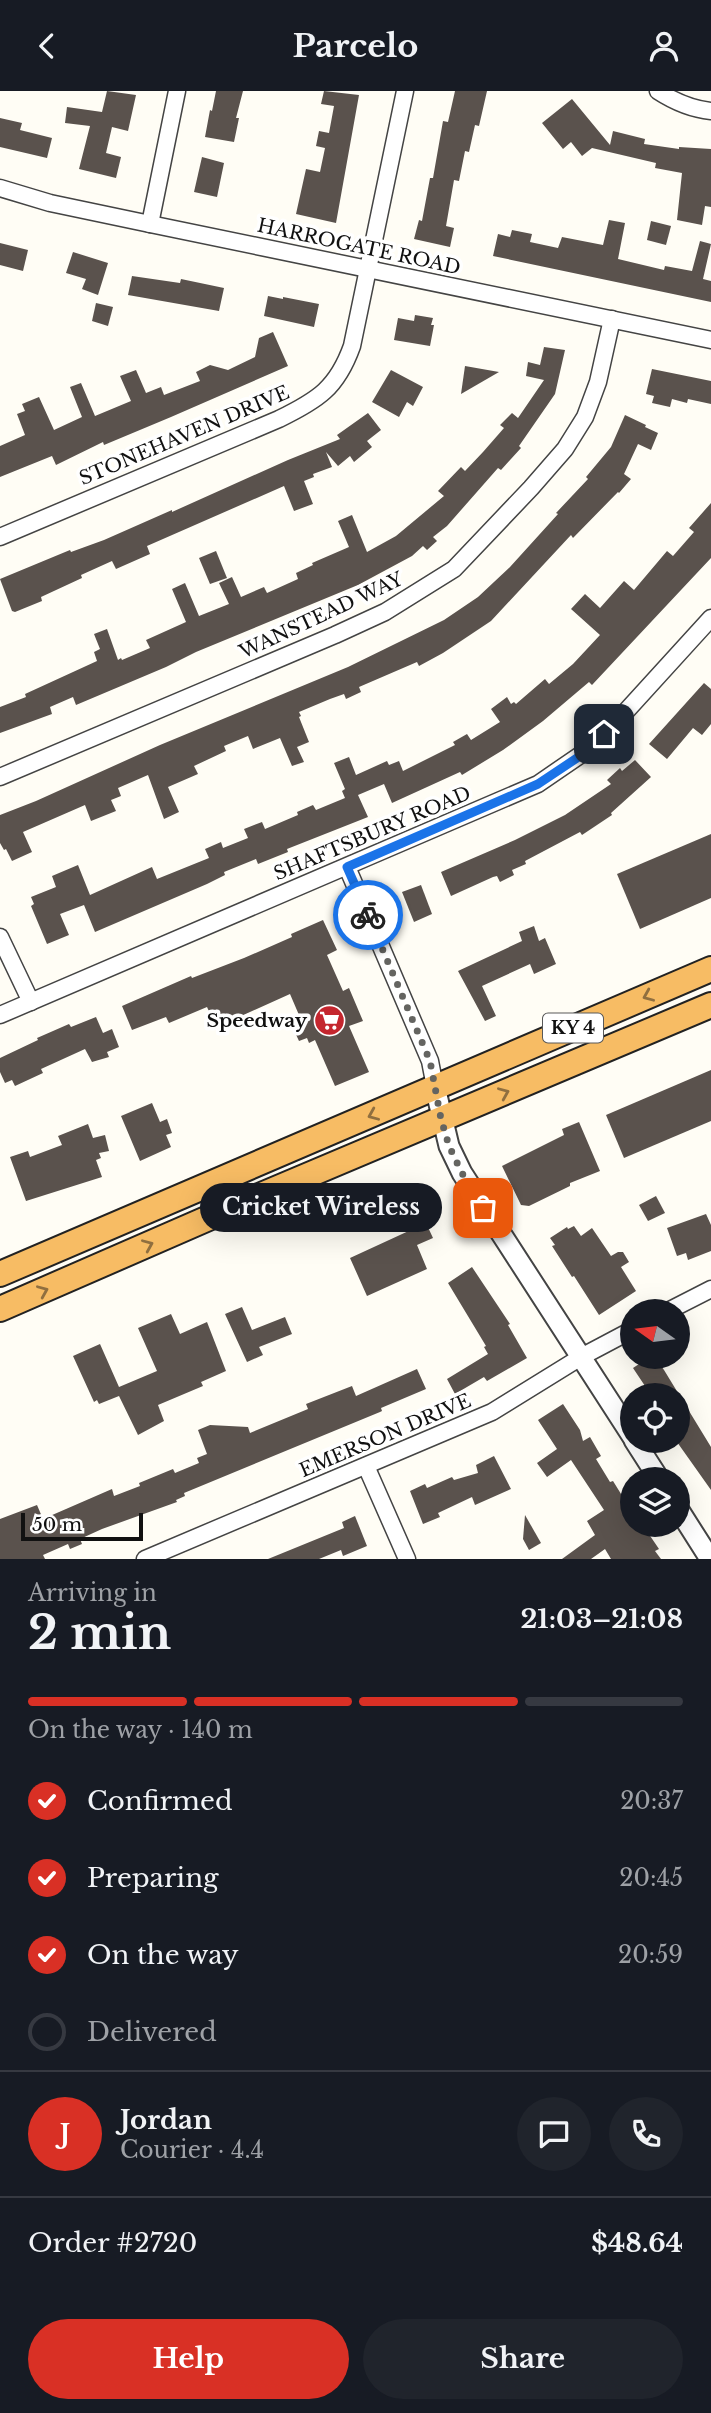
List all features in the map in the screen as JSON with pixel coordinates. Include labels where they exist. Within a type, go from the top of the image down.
[{"type":"highway","name":"KY 4","points":[[0,1274],[711,969]]},
{"type":"highway","name":"KY 4","points":[[0,1309],[711,1005]]},
{"type":"street","points":[[150,224],[177,91]]},
{"type":"street","name":"STONEHAVEN DRIVE","points":[[0,537],[279,419],[309,404],[329,387],[344,367],[352,346],[405,91]]},
{"type":"street","points":[[658,91],[684,105],[711,111]]},
{"type":"street","name":"HARROGATE ROAD","points":[[0,188],[50,203],[711,340]]},
{"type":"street","name":"WANSTEAD WAY","points":[[0,777],[335,635],[385,611],[454,569],[540,479],[565,449],[586,417],[598,382],[612,319]]},
{"type":"street","name":"SHAFTSBURY ROAD","points":[[0,1015],[538,784],[589,749],[711,618]]},
{"type":"street","points":[[347,867],[430,1061],[449,1146],[468,1184],[620,1418]]},
{"type":"street","points":[[0,937],[31,1002]]},
{"type":"street","points":[[690,1300],[711,1289]]},
{"type":"street","name":"EMERSON DRIVE","points":[[145,1559],[492,1412],[620,1336]]},
{"type":"street","points":[[366,1466],[407,1559]]},
{"type":"street","points":[[690,1527],[710,1559]]},
{"type":"building","points":[[107,91],[136,95],[128,131],[112,127],[106,153],[121,157],[116,178],[79,169],[90,126],[65,123],[67,107],[102,112]]},
{"type":"building","points":[[216,91],[243,91],[236,118],[239,118],[234,142],[205,137]]},
{"type":"building","points":[[324,91],[359,95],[336,223],[296,214],[306,169],[320,172],[325,148],[316,146],[319,131],[329,133],[334,106],[321,104]]},
{"type":"building","points":[[455,91],[487,91],[479,126],[475,125],[469,152],[465,151],[459,181],[454,180],[446,226],[454,228],[450,247],[414,239],[419,220],[422,221],[430,178],[433,178],[443,121],[448,122]]},
{"type":"building","points":[[572,99],[610,145],[613,131],[645,139],[644,144],[679,149],[711,149],[711,207],[705,206],[702,225],[677,220],[682,173],[655,168],[656,163],[592,148],[582,156],[571,142],[563,149],[542,123]]},
{"type":"building","points":[[0,118],[22,123],[20,130],[52,138],[47,158],[0,147]]},
{"type":"building","points":[[202,157],[224,163],[217,197],[194,192]]},
{"type":"building","points":[[609,220],[625,223],[618,259],[664,270],[665,266],[692,271],[700,241],[711,244],[703,279],[711,281],[711,302],[493,256],[498,234],[510,237],[512,230],[532,234],[530,242],[558,248],[562,237],[603,245]]},
{"type":"building","points":[[651,221],[671,226],[666,245],[647,240]]},
{"type":"building","points":[[0,243],[28,250],[23,271],[0,265]]},
{"type":"building","points":[[73,252],[108,263],[98,295],[82,289],[86,279],[66,273]]},
{"type":"building","points":[[132,276],[180,283],[181,279],[224,288],[219,311],[128,295]]},
{"type":"building","points":[[268,296],[319,304],[314,327],[264,316]]},
{"type":"building","points":[[96,303],[113,307],[108,326],[92,321]]},
{"type":"building","points":[[415,315],[433,318],[430,346],[394,340],[398,318],[414,321]]},
{"type":"building","points":[[273,332],[288,366],[104,445],[103,442],[56,465],[52,456],[0,477],[0,446],[25,435],[17,414],[25,411],[22,404],[39,397],[54,430],[82,417],[70,387],[81,383],[95,416],[131,401],[120,376],[136,370],[146,393],[161,387],[164,395],[200,381],[196,372],[210,365],[228,370],[255,357],[259,338]]},
{"type":"building","points":[[544,347],[565,350],[555,394],[519,446],[521,448],[501,470],[498,468],[447,526],[433,537],[437,541],[427,550],[423,546],[412,556],[358,585],[76,705],[73,697],[50,707],[52,714],[0,733],[0,707],[26,697],[25,694],[97,661],[94,652],[100,649],[94,634],[107,629],[118,660],[122,660],[150,648],[146,640],[186,622],[172,589],[185,583],[199,616],[229,604],[219,583],[232,577],[241,597],[264,587],[267,593],[298,579],[296,573],[313,565],[312,563],[349,547],[338,521],[352,515],[367,552],[396,536],[444,496],[438,491],[461,467],[465,471],[504,428],[500,425],[512,413],[518,418],[544,380],[526,376],[528,362],[540,365]]},
{"type":"building","points":[[465,366],[499,372],[461,394]]},
{"type":"building","points":[[652,369],[711,381],[711,404],[688,399],[687,403],[672,399],[670,407],[652,403],[654,396],[646,394]]},
{"type":"building","points":[[391,370],[423,387],[413,406],[407,402],[399,417],[372,402]]},
{"type":"building","points":[[368,413],[381,430],[367,441],[372,447],[354,462],[350,456],[338,466],[326,452],[332,467],[313,474],[314,477],[304,481],[313,504],[294,511],[284,486],[147,546],[150,554],[116,569],[112,561],[41,597],[42,601],[12,611],[0,579],[172,512],[340,439],[337,435]]},
{"type":"building","points":[[625,415],[658,433],[651,450],[638,444],[624,474],[631,479],[619,493],[573,538],[571,535],[491,621],[419,666],[417,662],[359,687],[361,692],[346,699],[344,694],[299,712],[309,742],[297,747],[304,762],[292,766],[280,738],[253,749],[248,736],[224,746],[226,751],[194,766],[198,774],[168,787],[179,812],[164,819],[148,775],[118,788],[121,796],[111,800],[116,811],[91,821],[85,805],[23,832],[32,852],[12,861],[6,849],[4,850],[0,843],[0,815],[348,667],[444,620],[478,597],[510,567],[588,479],[586,477],[611,447]]},
{"type":"building","points":[[711,503],[711,558],[592,685],[589,682],[503,750],[462,775],[460,772],[392,803],[384,784],[358,795],[368,817],[287,849],[288,852],[258,864],[256,859],[224,872],[225,875],[207,884],[95,932],[84,905],[60,914],[69,935],[47,944],[31,906],[34,904],[31,897],[56,887],[52,876],[78,865],[90,895],[152,867],[157,879],[209,858],[205,849],[221,842],[223,848],[248,838],[244,829],[262,822],[265,829],[298,815],[297,812],[313,805],[316,810],[345,798],[342,791],[345,789],[334,763],[349,757],[356,775],[387,761],[389,765],[399,761],[403,771],[455,745],[453,742],[467,734],[471,740],[500,722],[491,709],[507,697],[511,704],[516,704],[545,679],[549,684],[573,664],[600,635],[571,609],[585,594],[600,608],[624,581],[634,590],[667,551],[673,556],[694,532],[689,528]]},
{"type":"building","points":[[216,551],[227,578],[210,584],[199,558]]},
{"type":"building","points":[[704,683],[711,689],[711,724],[702,735],[693,728],[667,759],[649,744]]},
{"type":"building","points":[[635,760],[651,777],[611,813],[612,815],[582,835],[580,832],[525,861],[526,864],[512,870],[514,875],[500,882],[497,876],[493,877],[451,896],[441,872],[565,815],[611,784],[607,780],[620,768],[622,771]]},
{"type":"building","points":[[711,834],[711,898],[640,929],[617,874]]},
{"type":"building","points":[[421,885],[432,914],[414,922],[402,892]]},
{"type":"building","points":[[323,920],[337,950],[327,955],[343,991],[349,988],[363,1021],[349,1026],[369,1072],[335,1086],[315,1040],[309,1043],[307,1038],[299,1041],[292,1026],[302,1022],[290,994],[239,1017],[242,1022],[219,1033],[207,1007],[169,1023],[166,1017],[132,1030],[122,1006],[191,976],[192,978],[244,958]]},
{"type":"building","points":[[534,926],[539,941],[545,938],[556,964],[534,974],[530,964],[482,986],[496,1016],[485,1021],[458,971],[522,941],[519,932]]},
{"type":"building","points":[[96,1017],[103,1033],[112,1029],[119,1047],[107,1052],[109,1057],[92,1062],[85,1049],[41,1069],[43,1073],[15,1086],[12,1080],[5,1083],[0,1072],[0,1058],[69,1024],[71,1027]]},
{"type":"building","points":[[711,1070],[711,1121],[624,1158],[606,1115]]},
{"type":"building","points":[[152,1103],[160,1122],[167,1119],[172,1133],[166,1135],[171,1147],[140,1161],[121,1116]]},
{"type":"building","points":[[579,1122],[600,1171],[570,1183],[570,1186],[529,1206],[521,1205],[502,1166],[564,1135],[562,1129]]},
{"type":"building","points":[[88,1124],[93,1138],[105,1135],[109,1151],[99,1153],[101,1158],[96,1160],[102,1177],[26,1201],[10,1157],[28,1151],[30,1157],[62,1145],[58,1136]]},
{"type":"building","points":[[656,1196],[665,1213],[648,1221],[639,1205]]},
{"type":"building","points":[[706,1214],[711,1225],[711,1251],[688,1260],[686,1253],[677,1256],[667,1228]]},
{"type":"building","points":[[426,1223],[433,1238],[417,1245],[427,1269],[367,1296],[350,1258]]},
{"type":"building","points":[[574,1226],[581,1236],[592,1228],[611,1256],[623,1252],[629,1262],[621,1267],[636,1291],[599,1315],[552,1246],[555,1245],[550,1238],[567,1227],[568,1229]]},
{"type":"building","points":[[472,1267],[510,1324],[508,1325],[527,1358],[487,1381],[484,1377],[455,1394],[447,1379],[488,1354],[484,1347],[486,1346],[448,1283]]},
{"type":"building","points":[[242,1307],[252,1330],[285,1317],[292,1334],[259,1347],[263,1355],[247,1362],[225,1314]]},
{"type":"building","points":[[171,1314],[180,1334],[207,1322],[226,1371],[201,1382],[203,1386],[158,1405],[164,1421],[138,1435],[119,1396],[99,1404],[97,1400],[94,1402],[73,1356],[100,1344],[119,1387],[157,1371],[138,1328]]},
{"type":"building","points":[[417,1369],[426,1389],[381,1408],[380,1412],[184,1493],[185,1496],[176,1500],[177,1502],[102,1529],[80,1539],[82,1544],[70,1549],[68,1544],[43,1555],[45,1559],[0,1559],[0,1519],[37,1505],[43,1519],[112,1489],[114,1496],[173,1469],[175,1473],[199,1463],[197,1458],[207,1454],[198,1430],[210,1425],[248,1427],[250,1433],[308,1409],[306,1404],[352,1386],[356,1396]]},
{"type":"building","points":[[634,1369],[663,1369],[672,1383],[643,1383]]},
{"type":"building","points":[[563,1404],[580,1430],[583,1441],[590,1437],[601,1456],[596,1459],[620,1492],[620,1537],[651,1537],[659,1549],[655,1551],[661,1559],[611,1559],[605,1549],[591,1559],[562,1559],[595,1535],[587,1521],[604,1510],[571,1460],[547,1477],[537,1463],[557,1449],[538,1420]]},
{"type":"building","points":[[690,1413],[711,1447],[711,1490],[685,1453],[690,1453]]},
{"type":"building","points":[[494,1456],[511,1489],[475,1505],[472,1497],[438,1513],[440,1517],[423,1524],[410,1491],[425,1484],[427,1488],[452,1477],[454,1480],[478,1473],[476,1465]]},
{"type":"building","points":[[525,1515],[541,1543],[529,1550],[523,1539]]},
{"type":"building","points":[[355,1516],[367,1546],[343,1556],[341,1550],[319,1559],[268,1559],[344,1528],[342,1522]]},
{"type":"way so far","points":[[368,915],[430,1061],[449,1146],[483,1208]]},
{"type":"place","name":"Speedway","points":[[330,1020]]},
{"type":"place","name":"Cricket Wireless","points":[[483,1208]]},
{"type":"route","points":[[368,915],[347,867],[538,784],[566,767],[604,734]]}]
